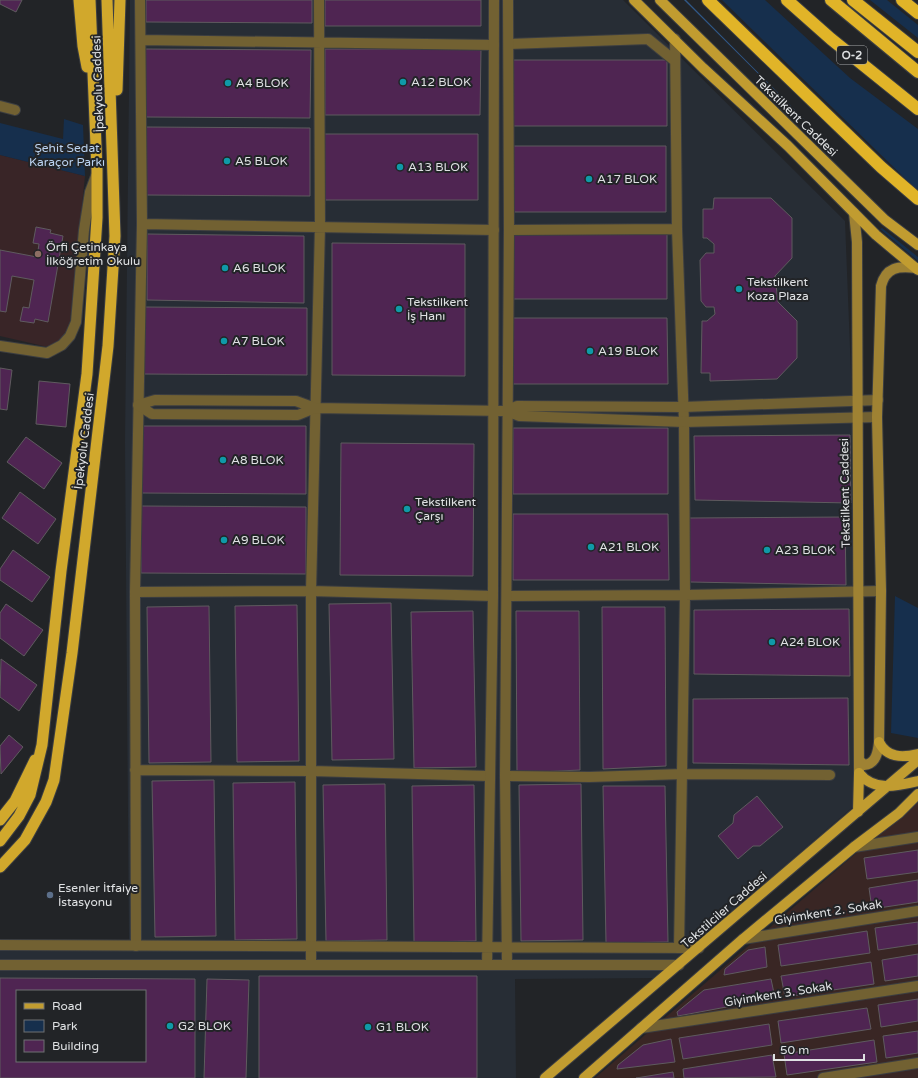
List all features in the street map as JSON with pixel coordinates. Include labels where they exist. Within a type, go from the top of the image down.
[{"type":"highway","points":[[79,0],[83,46],[94,102]]},
{"type":"highway","name":"İpekyolu Caddesi","points":[[0,842],[19,816],[30,795],[42,745],[61,572],[88,374],[98,218],[98,170],[90,0]]},
{"type":"highway","name":"İpekyolu Caddesi","points":[[0,867],[25,840],[46,802],[54,780],[61,734],[108,346],[115,236],[113,137],[107,0]]},
{"type":"highway","points":[[113,137],[119,72],[120,0]]},
{"type":"highway","points":[[708,0],[880,167],[918,199]]},
{"type":"highway","name":"O-2","points":[[788,0],[831,39],[918,109]]},
{"type":"highway","name":"O-2","points":[[831,0],[918,72]]},
{"type":"highway","points":[[853,0],[918,52]]},
{"type":"highway","points":[[902,0],[918,13]]},
{"type":"highway","points":[[0,820],[20,792],[42,745]]},
{"type":"main road","points":[[634,0],[703,68],[788,146],[894,252],[917,269]]},
{"type":"main road","name":"Tekstilkent Caddesi","points":[[660,0],[885,220],[918,245]]},
{"type":"main road","name":"Tekstilkent Caddesi","points":[[854,213],[857,242],[856,401],[859,591],[859,773]]},
{"type":"main road","points":[[859,760],[864,765],[872,762],[876,757],[878,742],[881,591],[877,416],[881,286],[889,271],[900,267],[917,269]]},
{"type":"main road","points":[[878,742],[883,750],[890,755],[904,757],[918,754]]},
{"type":"main road","name":"Tekstilciler Caddesi","points":[[545,1078],[918,760]]},
{"type":"main road","points":[[859,773],[868,782],[887,786],[918,781]]},
{"type":"main road","points":[[858,812],[859,773]]},
{"type":"main road","points":[[584,1078],[743,939],[854,847],[899,813],[918,794]]},
{"type":"street","points":[[136,946],[135,592],[142,224],[140,0]]},
{"type":"street","points":[[310,965],[312,771],[311,592],[320,226],[319,0]]},
{"type":"street","points":[[487,965],[493,596],[492,411],[494,0]]},
{"type":"street","points":[[506,965],[505,776],[509,230],[508,0]]},
{"type":"street","points":[[141,40],[494,45],[648,39],[675,61]]},
{"type":"street","points":[[675,39],[677,229],[684,422],[685,595],[679,948]]},
{"type":"street","points":[[0,106],[15,110]]},
{"type":"street","points":[[0,346],[46,353],[62,345],[70,336],[76,322],[84,230],[90,192],[98,170]]},
{"type":"street","points":[[142,224],[494,230],[677,229]]},
{"type":"street","points":[[138,404],[155,400],[296,401],[315,408],[507,411],[519,416],[684,422],[877,416]]},
{"type":"street","points":[[507,411],[517,406],[683,407],[878,400]]},
{"type":"street","points":[[138,404],[152,414],[298,415],[315,408]]},
{"type":"street","points":[[135,592],[311,592],[507,596],[685,595],[881,591]]},
{"type":"street","points":[[135,770],[312,771],[589,777],[683,774],[830,775]]},
{"type":"street","points":[[854,847],[918,837]]},
{"type":"street","name":"Giyimkent 2. Sokak","points":[[743,939],[918,911]]},
{"type":"street","points":[[0,945],[699,948]]},
{"type":"street","points":[[0,965],[679,965]]},
{"type":"street","name":"Giyimkent 3. Sokak","points":[[641,1028],[918,986]]},
{"type":"street","points":[[823,1078],[918,1063]]},
{"type":"shaded area","points":[[130,0],[623,0],[845,221],[853,424],[854,806],[654,978],[515,979],[516,1078],[0,1078],[0,939],[129,940],[125,442]]},
{"type":"shaded area","points":[[684,0],[686,0],[813,128]]},
{"type":"shaded area","name":"Örfi Çetinkaya İlköğretim Okulu","points":[[0,155],[85,176],[69,331],[52,348],[0,336]]},
{"type":"shaded area","points":[[918,800],[918,1078],[595,1078]]},
{"type":"green space","points":[[722,0],[765,0],[850,78],[918,129],[918,191]]},
{"type":"green space","points":[[870,0],[887,0],[918,25],[918,38]]},
{"type":"green space","name":"Şehit Sedat Karaçor Parkı","points":[[64,119],[83,125],[85,176],[0,155],[0,123],[63,139]]},
{"type":"green space","points":[[882,228],[918,257],[918,261],[880,229]]},
{"type":"green space","points":[[895,596],[918,608],[918,738],[891,733]]},
{"type":"building","points":[[0,0],[22,0],[16,12],[0,4]]},
{"type":"building","points":[[146,0],[312,0],[312,23],[146,22]]},
{"type":"building","points":[[325,0],[481,0],[481,26],[325,26]]},
{"type":"building","name":"A4 BLOK","points":[[145,49],[311,50],[310,118],[145,117]]},
{"type":"building","name":"A12 BLOK","points":[[325,49],[481,49],[480,115],[325,115]]},
{"type":"building","points":[[512,60],[667,60],[667,126],[512,126]]},
{"type":"building","name":"A5 BLOK","points":[[145,127],[310,128],[310,196],[144,195]]},
{"type":"building","name":"A13 BLOK","points":[[323,134],[478,134],[478,200],[323,200]]},
{"type":"building","name":"A17 BLOK","points":[[511,146],[666,146],[666,212],[511,212]]},
{"type":"building","name":"Tekstilkent Koza Plaza","points":[[714,198],[771,198],[792,218],[792,258],[775,276],[778,302],[797,321],[797,358],[777,379],[710,381],[710,373],[701,373],[702,321],[707,321],[715,314],[714,307],[706,307],[701,301],[700,260],[706,253],[714,253],[714,244],[707,238],[703,238],[703,209],[713,209]]},
{"type":"building","points":[[36,227],[51,230],[50,233],[63,236],[48,322],[35,319],[34,323],[20,321],[23,307],[29,308],[34,280],[12,276],[6,312],[0,311],[0,250],[37,257],[39,244],[33,243]]},
{"type":"building","points":[[512,233],[667,233],[667,299],[512,299]]},
{"type":"building","name":"A6 BLOK","points":[[147,234],[304,236],[304,303],[147,300]]},
{"type":"building","name":"Tekstilkent İş Hanı","points":[[332,243],[465,244],[465,376],[332,375]]},
{"type":"building","name":"A7 BLOK","points":[[142,307],[307,308],[307,375],[141,374]]},
{"type":"building","name":"A19 BLOK","points":[[512,318],[667,318],[668,384],[512,384]]},
{"type":"building","points":[[0,368],[12,370],[7,410],[0,409]]},
{"type":"building","points":[[39,381],[70,384],[66,427],[36,424]]},
{"type":"building","name":"A8 BLOK","points":[[140,426],[306,426],[306,494],[140,493]]},
{"type":"building","points":[[513,428],[668,428],[668,494],[513,494]]},
{"type":"building","points":[[850,435],[851,503],[695,500],[694,436]]},
{"type":"building","points":[[26,437],[62,463],[44,489],[7,462]]},
{"type":"building","name":"Tekstilkent Çarşı","points":[[341,443],[474,444],[473,576],[340,575]]},
{"type":"building","points":[[20,492],[56,519],[38,544],[2,518]]},
{"type":"building","name":"A9 BLOK","points":[[141,506],[306,507],[306,574],[141,573]]},
{"type":"building","name":"A21 BLOK","points":[[513,514],[668,514],[669,580],[513,580]]},
{"type":"building","name":"A23 BLOK","points":[[845,517],[846,585],[690,582],[689,518]]},
{"type":"building","points":[[13,550],[50,577],[32,602],[0,580],[0,569]]},
{"type":"building","points":[[391,603],[394,759],[332,760],[329,604]]},
{"type":"building","points":[[6,604],[43,630],[24,656],[0,638],[0,613]]},
{"type":"building","points":[[297,605],[299,761],[237,762],[235,606]]},
{"type":"building","points":[[209,606],[211,762],[149,763],[147,607]]},
{"type":"building","points":[[602,607],[665,607],[666,766],[603,769]]},
{"type":"building","name":"A24 BLOK","points":[[849,609],[850,676],[694,674],[694,610]]},
{"type":"building","points":[[473,611],[476,767],[414,768],[411,612]]},
{"type":"building","points":[[516,611],[579,611],[580,770],[517,773]]},
{"type":"building","points":[[1,659],[37,685],[19,711],[0,697]]},
{"type":"building","points":[[848,698],[849,765],[693,763],[693,699]]},
{"type":"building","points":[[9,735],[23,747],[1,774],[0,746]]},
{"type":"building","points":[[214,780],[216,936],[155,937],[152,781]]},
{"type":"building","points":[[295,782],[297,939],[235,940],[233,783]]},
{"type":"building","points":[[385,784],[387,940],[326,941],[323,785]]},
{"type":"building","points":[[581,784],[583,940],[521,941],[519,785]]},
{"type":"building","points":[[474,785],[476,941],[414,942],[412,786]]},
{"type":"building","points":[[603,786],[665,786],[668,942],[606,943]]},
{"type":"building","points":[[757,796],[783,827],[760,846],[753,846],[738,859],[718,836],[733,823],[734,815]]},
{"type":"building","points":[[918,850],[918,872],[867,879],[864,858]]},
{"type":"building","points":[[918,880],[918,902],[872,909],[869,888]]},
{"type":"building","points":[[918,922],[918,944],[878,950],[875,928]]},
{"type":"building","points":[[867,931],[870,953],[781,966],[778,945]]},
{"type":"building","points":[[765,947],[767,967],[724,975],[725,969],[748,950]]},
{"type":"building","points":[[918,954],[918,976],[885,981],[882,960]]},
{"type":"building","points":[[871,962],[874,984],[785,997],[781,976]]},
{"type":"building","name":"G1 BLOK","points":[[259,976],[477,976],[477,1078],[259,1078]]},
{"type":"building","name":"G2 BLOK","points":[[0,978],[195,979],[195,1078],[0,1078]]},
{"type":"building","points":[[207,979],[249,980],[246,1078],[204,1078]]},
{"type":"building","points":[[771,979],[775,998],[678,1016],[677,1012],[704,990]]},
{"type":"building","points":[[918,999],[918,1021],[881,1027],[878,1005]]},
{"type":"building","points":[[867,1008],[871,1029],[781,1043],[778,1021]]},
{"type":"building","points":[[769,1024],[772,1045],[683,1059],[679,1038]]},
{"type":"building","points":[[918,1031],[918,1053],[886,1058],[883,1036]]},
{"type":"building","points":[[671,1039],[675,1062],[617,1069],[618,1065],[643,1045]]},
{"type":"building","points":[[874,1040],[877,1062],[787,1075],[784,1054]]},
{"type":"building","points":[[772,1055],[776,1077],[684,1078],[683,1069]]},
{"type":"building","points":[[673,1072],[674,1078],[636,1078]]},
{"type":"place","name":"A12 BLOK","points":[[403,82]]},
{"type":"place","name":"A4 BLOK","points":[[228,83]]},
{"type":"place","name":"A5 BLOK","points":[[227,161]]},
{"type":"place","name":"A13 BLOK","points":[[400,167]]},
{"type":"place","name":"A17 BLOK","points":[[589,179]]},
{"type":"place","name":"Örfi Çetinkaya İlköğretim Okulu","points":[[38,254]]},
{"type":"place","name":"A6 BLOK","points":[[225,268]]},
{"type":"place","name":"Tekstilkent Koza Plaza","points":[[739,289]]},
{"type":"place","name":"Tekstilkent İş Hanı","points":[[399,309]]},
{"type":"place","name":"A7 BLOK","points":[[224,341]]},
{"type":"place","name":"A19 BLOK","points":[[590,351]]},
{"type":"place","name":"A8 BLOK","points":[[223,460]]},
{"type":"place","name":"Tekstilkent Çarşı","points":[[407,509]]},
{"type":"place","name":"A9 BLOK","points":[[224,540]]},
{"type":"place","name":"A21 BLOK","points":[[591,547]]},
{"type":"place","name":"A23 BLOK","points":[[767,550]]},
{"type":"place","name":"A24 BLOK","points":[[772,642]]},
{"type":"place","name":"Esenler İtfaiye İstasyonu","points":[[50,895]]},
{"type":"place","name":"G2 BLOK","points":[[170,1026]]},
{"type":"place","name":"G1 BLOK","points":[[368,1027]]}]
